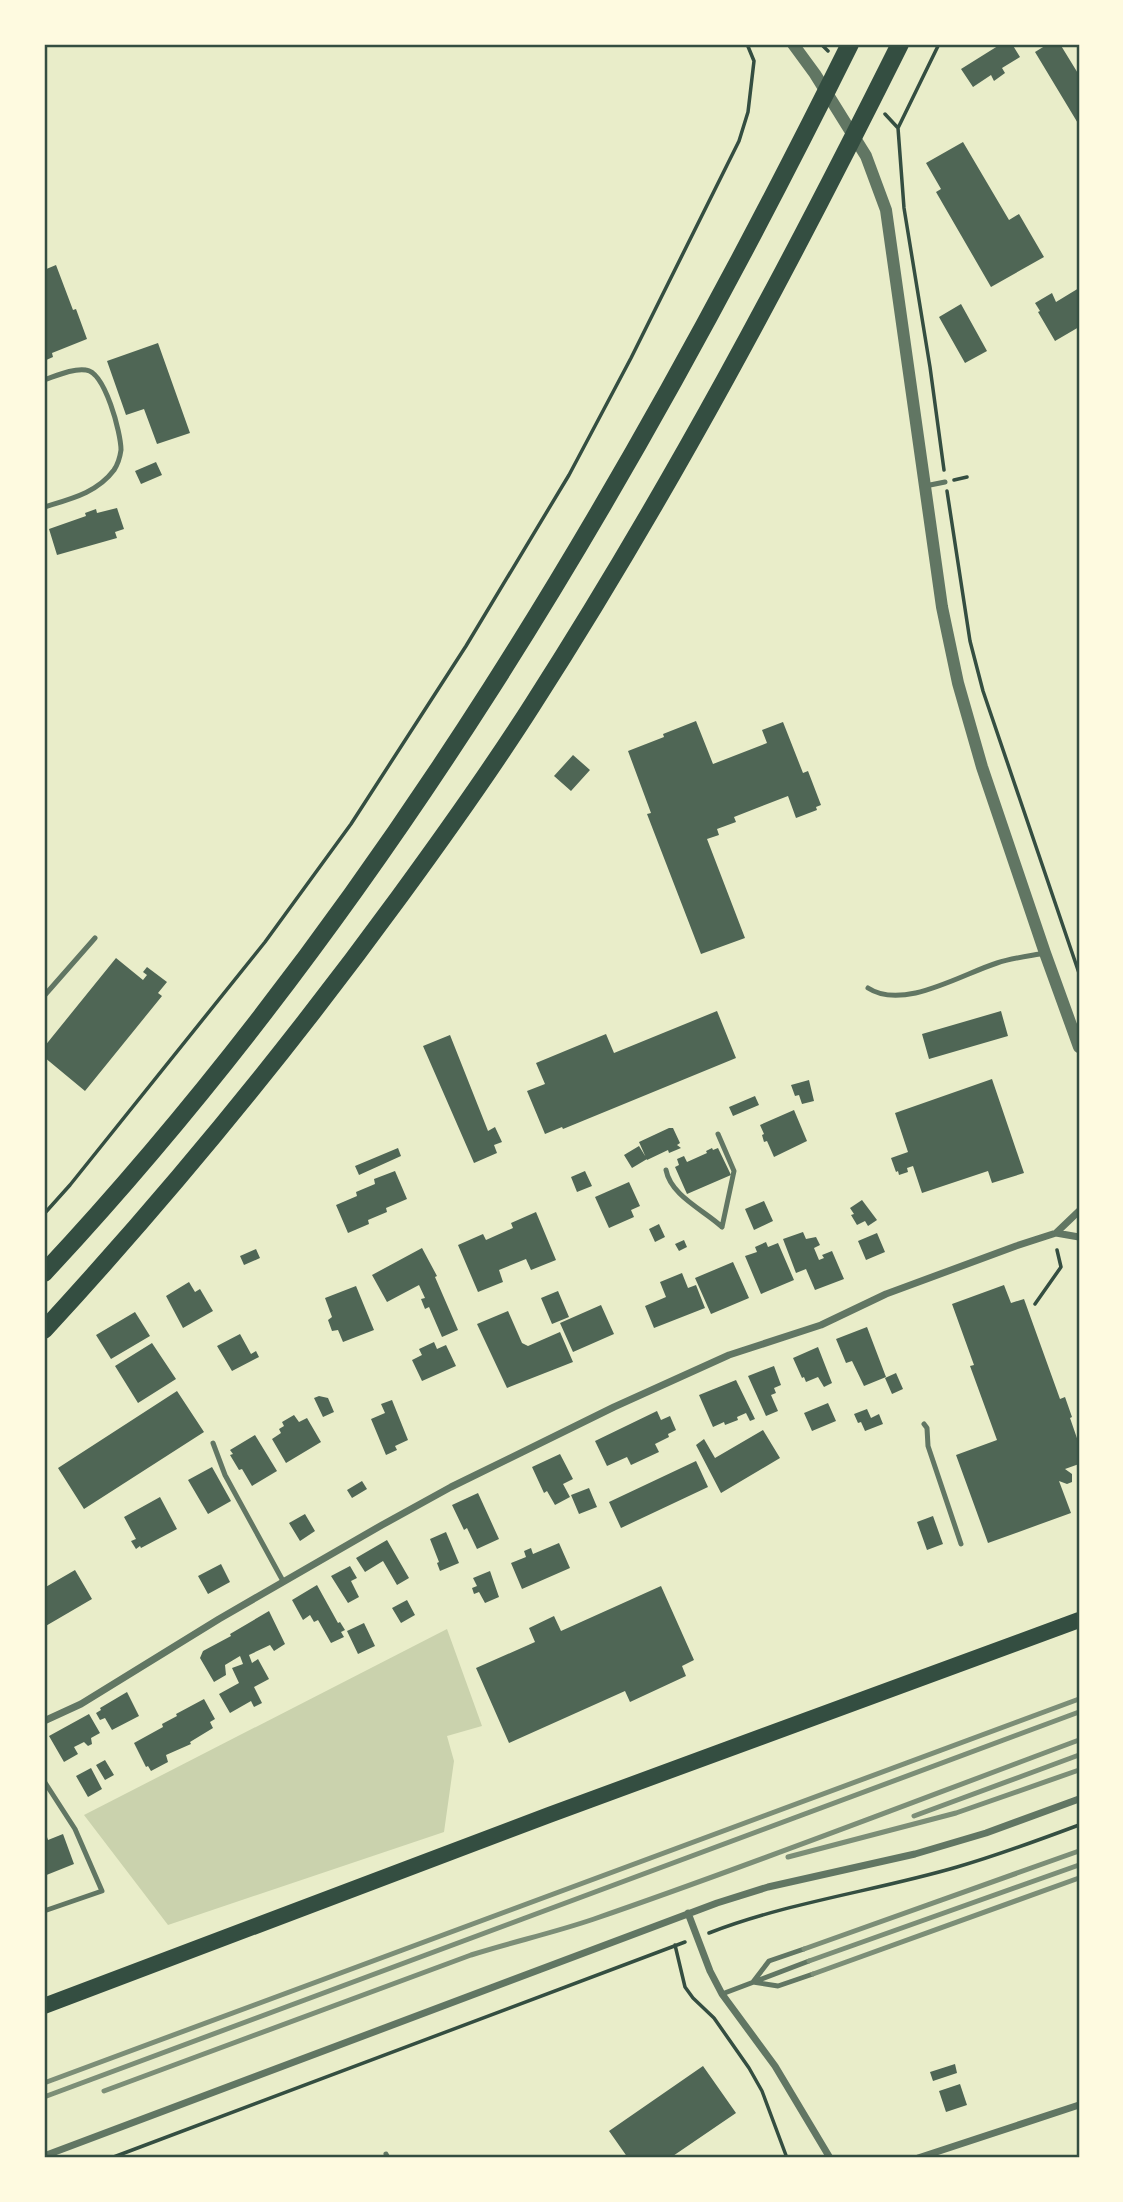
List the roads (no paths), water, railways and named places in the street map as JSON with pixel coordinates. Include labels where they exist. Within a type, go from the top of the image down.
[{"type":"highway","points":[[44,1273],[176,1122],[260,1016],[382,852],[457,739],[554,588],[632,455],[774,196],[850,44]]},
{"type":"highway","points":[[44,1330],[136,1229],[277,1058],[370,937],[533,706],[642,528],[755,325],[899,48]]},
{"type":"main road","points":[[44,2006],[549,1815],[1079,1620]]},
{"type":"street","points":[[793,44],[821,83],[866,156],[886,210],[942,607],[958,683],[982,766],[1079,1047]]},
{"type":"street","points":[[44,1721],[81,1703],[283,1581],[451,1487],[614,1407],[748,1348],[839,1318],[887,1294],[1056,1233],[1079,1211]]},
{"type":"street","points":[[1056,1233],[1079,1237]]},
{"type":"street","points":[[44,2156],[688,1913],[768,1887],[902,1857],[962,1840],[1079,1799]]},
{"type":"street","points":[[688,1913],[696,1938],[722,1994],[775,2066],[831,2158]]},
{"type":"street","points":[[918,2158],[1079,2105]]},
{"type":"lane","points":[[44,380],[77,370],[87,369],[95,373],[108,399],[121,447],[118,464],[92,490],[44,507]]},
{"type":"lane","points":[[925,486],[945,482]]},
{"type":"lane","points":[[44,996],[95,938]]},
{"type":"lane","points":[[868,988],[884,995],[904,996],[999,962],[1045,953]]},
{"type":"lane","points":[[666,1170],[667,1178],[680,1194],[722,1227],[734,1171],[718,1134]]},
{"type":"lane","points":[[924,1423],[928,1446],[961,1544]]},
{"type":"lane","points":[[213,1443],[225,1475],[283,1581]]},
{"type":"lane","points":[[44,1782],[75,1829],[102,1891],[44,1911]]},
{"type":"lane","points":[[753,1982],[769,1961],[804,1949]]},
{"type":"lane","points":[[722,1994],[809,1961]]},
{"type":"lane","points":[[753,1982],[778,1986],[813,1974]]},
{"type":"railway","points":[[44,2083],[1079,1699]]},
{"type":"railway","points":[[44,2097],[1079,1712]]},
{"type":"railway","points":[[104,2091],[471,1955],[579,1924],[716,1876],[1079,1740]]},
{"type":"railway","points":[[914,1816],[1079,1755]]},
{"type":"railway","points":[[788,1857],[956,1813],[1079,1770]]},
{"type":"railway","points":[[804,1949],[1079,1851]]},
{"type":"railway","points":[[809,1961],[1079,1865]]},
{"type":"railway","points":[[813,1974],[1079,1878]]}]
